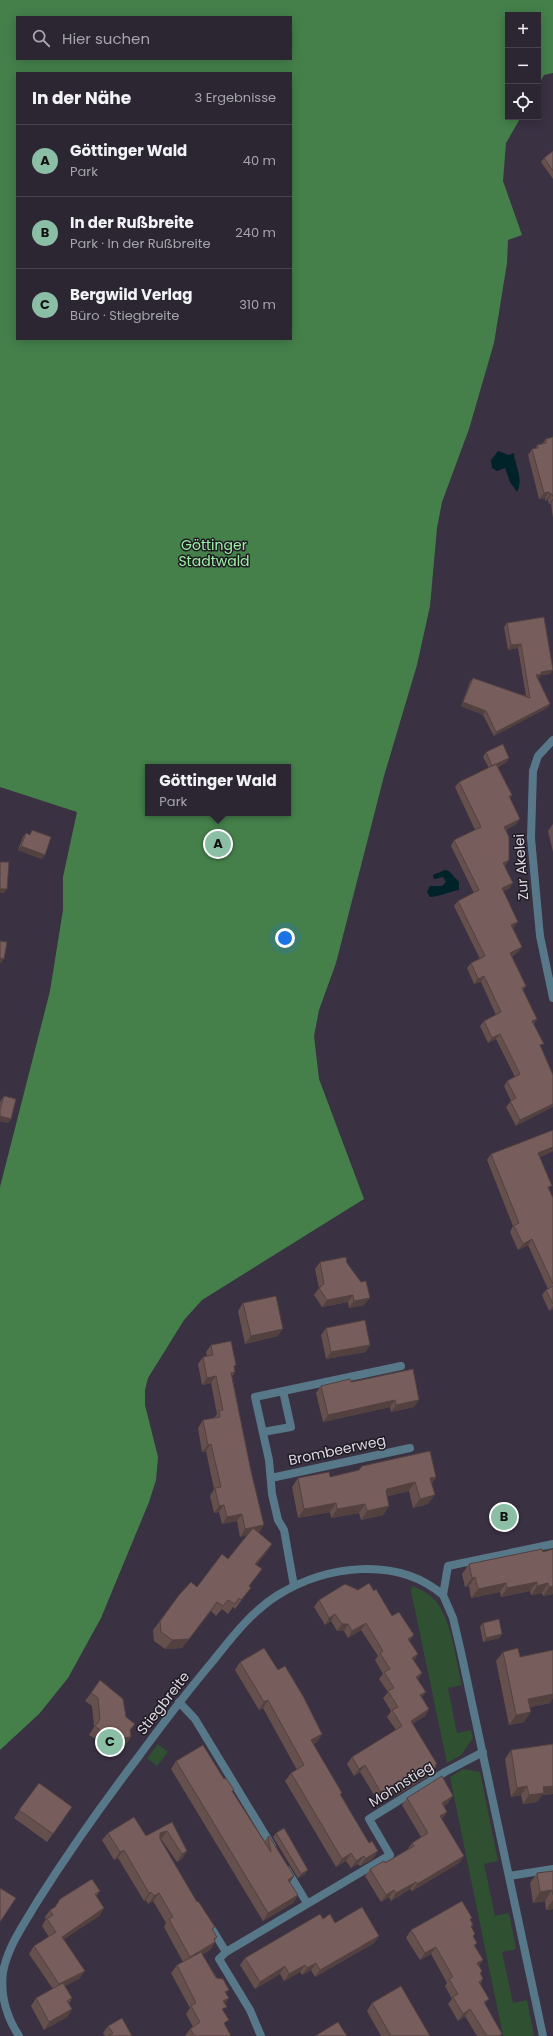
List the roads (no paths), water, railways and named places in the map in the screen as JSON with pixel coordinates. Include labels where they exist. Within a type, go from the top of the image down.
[{"type":"street","name":"Zur Akelei","points":[[553,740],[538,756],[533,770],[531,838],[540,936],[553,998]]},
{"type":"street","name":"Brombeerweg","points":[[294,1586],[284,1530],[278,1520],[263,1432],[255,1397],[401,1366]]},
{"type":"street","points":[[263,1432],[291,1427],[283,1391]]},
{"type":"street","name":"Brombeerweg","points":[[271,1478],[410,1448]]},
{"type":"street","points":[[543,2036],[453,1618],[443,1595],[448,1566],[553,1544]]},
{"type":"street","name":"Stiegbreite","points":[[19,2036],[6,2012],[1,1992],[3,1970],[9,1950],[21,1927],[89,1823],[179,1702],[246,1622],[265,1605],[294,1586],[329,1574],[347,1570],[380,1569],[420,1579],[443,1595]]},
{"type":"street","points":[[179,1702],[195,1719],[307,1903]]},
{"type":"street","name":"Mohnstieg","points":[[226,1952],[390,1855],[369,1819],[445,1772],[483,1752]]},
{"type":"street","points":[[509,1876],[553,1869]]},
{"type":"street","points":[[205,1918],[226,1952],[219,1959],[250,2010],[261,2036]]},
{"type":"place","name":"Göttinger Wald","points":[[218,844]]},
{"type":"place","name":"In der Rußbreite","points":[[504,1517]]},
{"type":"place","name":"Bergwild Verlag","points":[[110,1742]]},
{"type":"park label","name":"Göttinger Stadtwald","points":[[214,554]]}]
